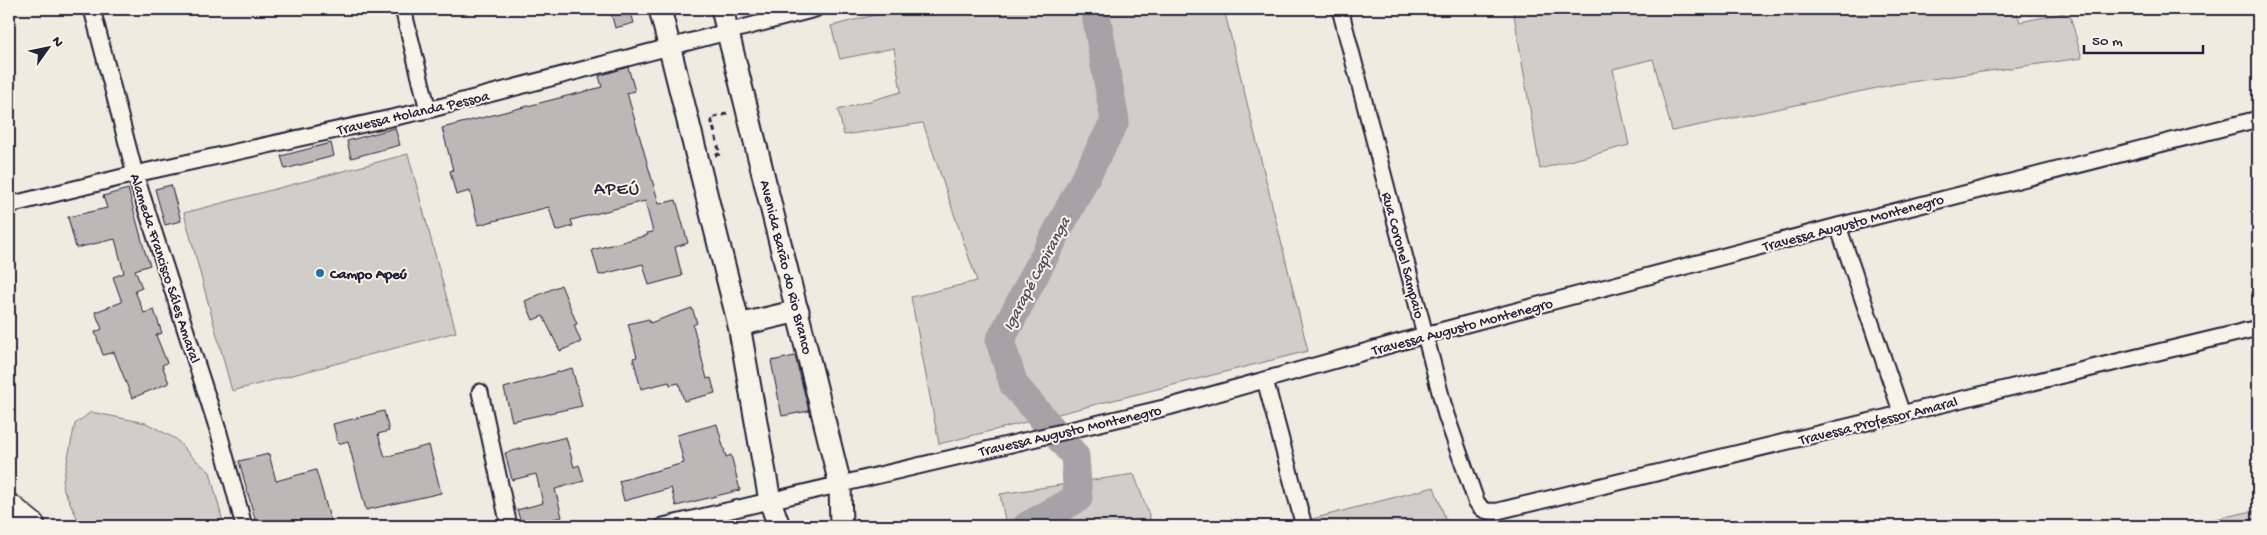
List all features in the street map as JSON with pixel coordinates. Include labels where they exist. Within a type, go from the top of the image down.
[{"type":"highway","points":[[9,508],[31,526]]},
{"type":"main road","points":[[660,9],[739,325],[770,501],[779,526]]},
{"type":"main road","name":"Avenida Barão do Rio Branco","points":[[722,9],[840,484],[841,526]]},
{"type":"main road","points":[[739,325],[798,311]]},
{"type":"street","name":"Alameda Francisco Sáles Amaral","points":[[92,9],[135,174],[219,433],[244,526]]},
{"type":"street","points":[[403,9],[428,110]]},
{"type":"street","name":"Travessa Holanda Pessoa","points":[[9,205],[135,174],[428,110],[728,30],[815,9]]},
{"type":"street","name":"Rua Coronel Sampaio","points":[[1340,9],[1446,415],[1476,502],[1480,509],[1487,512],[1498,511]]},
{"type":"street","name":"Travessa Augusto Montenegro","points":[[663,526],[1083,427],[1838,226],[2258,119]]},
{"type":"street","points":[[1838,226],[1902,414]]},
{"type":"street","name":"Travessa Professor Amaral","points":[[1498,511],[2258,328]]},
{"type":"street","points":[[1265,380],[1304,526]]},
{"type":"street","points":[[480,392],[509,526]]},
{"type":"path","points":[[698,159],[720,154],[711,118],[748,108]]},
{"type":"shaded area","points":[[898,9],[1224,9],[1308,351],[939,444],[911,297],[977,281],[923,123],[844,135],[838,110],[901,92],[894,48],[840,59],[831,26]]},
{"type":"shaded area","points":[[1513,9],[2016,9],[2020,22],[2069,12],[2082,58],[1896,84],[1672,131],[1653,59],[1613,69],[1629,145],[1540,169]]},
{"type":"shaded area","name":"Campo Apeú","points":[[408,154],[456,332],[232,391],[184,213]]},
{"type":"shaded area","points":[[91,412],[146,423],[176,439],[191,456],[210,472],[224,526],[81,526],[62,486],[75,424]]},
{"type":"shaded area","points":[[1134,474],[1153,526],[1006,526],[1000,494]]},
{"type":"shaded area","points":[[1434,487],[1448,526],[1314,526],[1312,519]]},
{"type":"shaded area","points":[[2258,510],[2258,526],[2180,526]]},
{"type":"building","points":[[610,9],[630,9],[634,23],[615,28]]},
{"type":"building","points":[[628,67],[635,91],[627,93],[659,204],[676,200],[688,243],[675,247],[682,276],[649,285],[643,264],[599,275],[592,250],[653,232],[645,201],[571,220],[573,226],[556,231],[549,207],[478,225],[470,191],[456,195],[450,171],[453,170],[442,128],[602,87],[599,76]]},
{"type":"building","points":[[395,128],[400,145],[351,158],[347,141]]},
{"type":"building","points":[[331,143],[334,156],[285,169],[281,156]]},
{"type":"building","points":[[171,185],[181,221],[165,225],[155,189]]},
{"type":"building","points":[[128,189],[150,265],[135,270],[142,288],[135,291],[144,313],[154,310],[162,333],[156,335],[167,363],[162,365],[169,383],[132,398],[114,352],[103,355],[95,332],[102,329],[95,312],[122,302],[113,277],[124,273],[115,239],[76,248],[68,217],[107,208],[103,196]]},
{"type":"building","points":[[561,285],[577,324],[574,325],[581,342],[560,351],[543,316],[533,320],[525,301]]},
{"type":"building","points":[[692,308],[697,323],[693,325],[707,379],[711,378],[715,393],[684,401],[679,383],[670,385],[669,382],[641,389],[633,358],[637,357],[628,324],[649,319],[650,323]]},
{"type":"building","points":[[795,356],[809,411],[782,416],[771,361]]},
{"type":"building","points":[[572,368],[582,406],[512,421],[504,388]]},
{"type":"building","points":[[384,411],[389,431],[378,434],[385,457],[429,445],[441,493],[366,510],[348,441],[338,444],[333,424]]},
{"type":"building","points":[[717,424],[726,457],[731,455],[740,490],[676,506],[671,488],[624,501],[619,481],[684,463],[677,435]]},
{"type":"building","points":[[566,437],[574,467],[579,465],[584,481],[555,489],[562,517],[522,526],[517,510],[543,503],[536,474],[512,480],[505,453]]},
{"type":"building","points":[[269,454],[276,481],[316,470],[331,522],[316,526],[257,526],[239,461]]},
{"type":"waterway","name":"Igarapé Capiranga","points":[[1027,526],[1078,498],[1075,456],[1014,385],[1000,341],[1115,121],[1095,9]]},
{"type":"place","name":"Campo Apeú","points":[[320,273]]},
{"type":"district","name":"APEÚ","points":[[617,188]]}]
